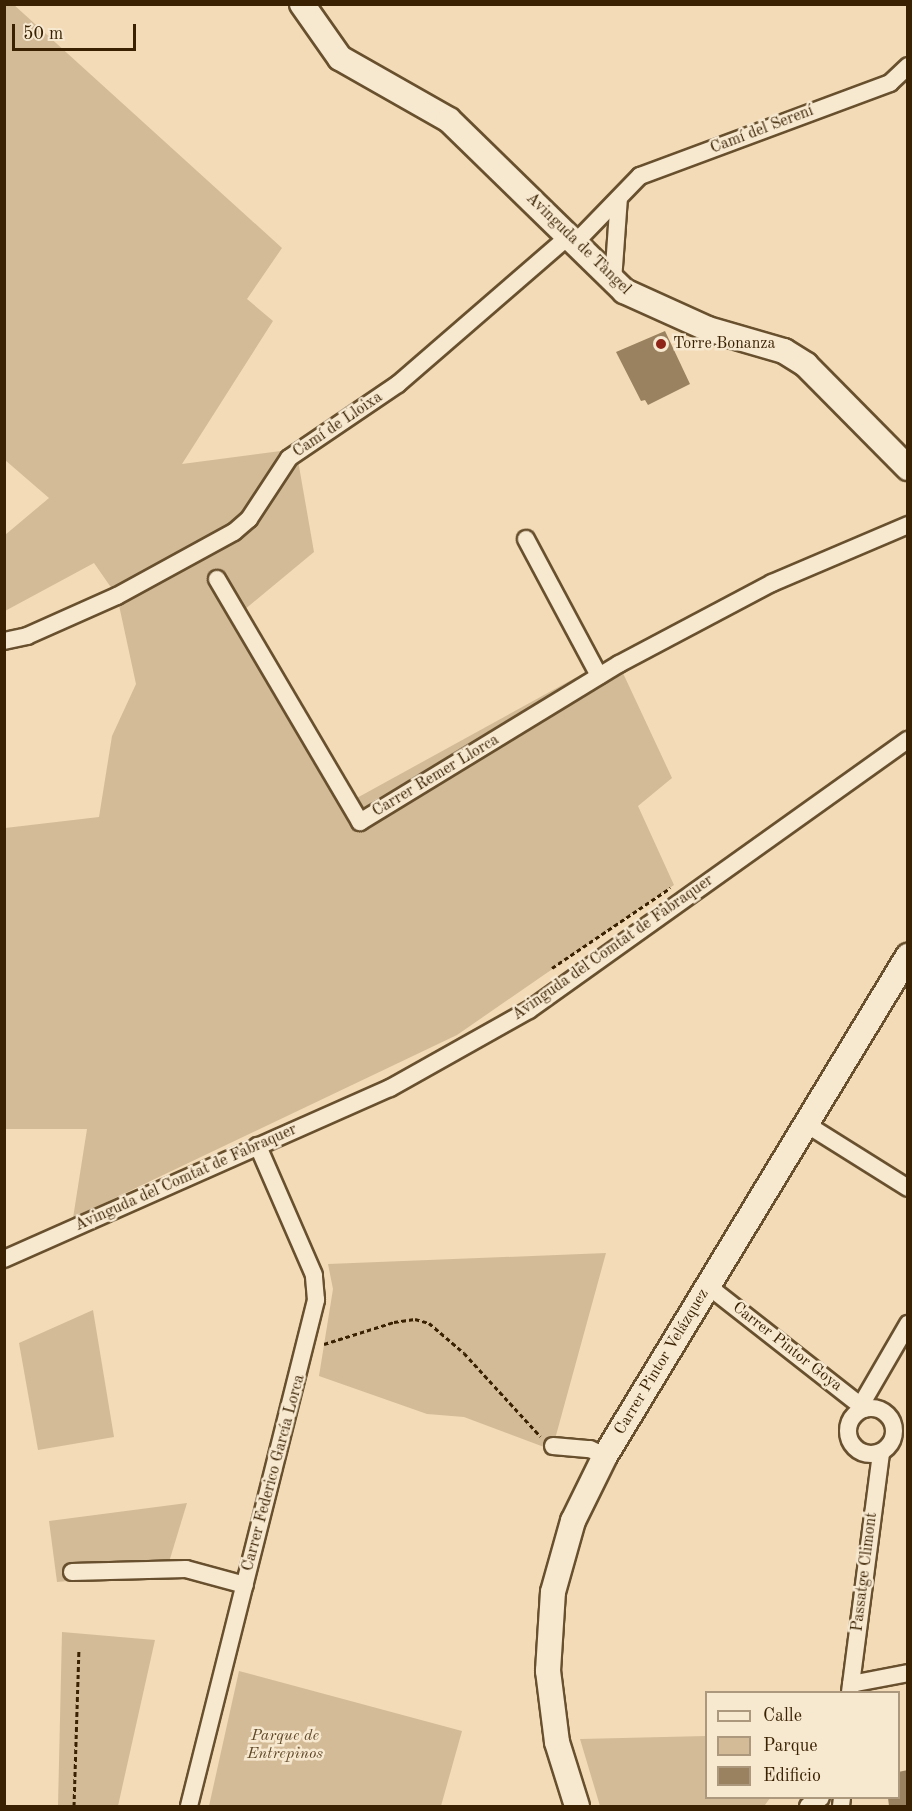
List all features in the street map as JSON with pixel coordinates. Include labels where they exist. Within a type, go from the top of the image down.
[{"type":"street","name":"Avinguda de Tàngel","points":[[302,4],[340,58],[376,82],[449,120],[613,281],[654,306],[708,328],[784,351],[806,365],[908,468]]},
{"type":"street","name":"Camí del Serení","points":[[571,240],[619,198],[640,176],[890,83],[908,66]]},
{"type":"street","points":[[613,281],[619,198]]},
{"type":"street","name":"Camí de Lloixa","points":[[4,641],[27,636],[117,596],[234,532],[249,519],[289,458],[398,384],[571,240]]},
{"type":"street","name":"Carrer Remer Llorca","points":[[217,579],[360,822],[599,676],[772,583],[908,525]]},
{"type":"street","points":[[526,539],[599,676]]},
{"type":"street","name":"Avinguda del Comtat de Fabraquer","points":[[4,1259],[390,1088],[529,1010],[908,740]]},
{"type":"street","name":"Carrer Pintor Velázquez","points":[[577,1806],[555,1731],[548,1638],[553,1592],[573,1521],[605,1456],[908,956]]},
{"type":"street","points":[[806,1124],[908,1188]]},
{"type":"street","name":"Carrer Federico García Lorca","points":[[189,1806],[316,1300],[314,1275],[258,1146]]},
{"type":"street","name":"Carrer Pintor Goya","points":[[708,1286],[863,1407]]},
{"type":"street","points":[[892,1421],[893,1438],[881,1452],[863,1452],[850,1439],[852,1418],[863,1407],[908,1324]]},
{"type":"street","points":[[863,1407],[885,1412],[892,1421],[908,1433]]},
{"type":"street","points":[[553,1446],[590,1449],[605,1456]]},
{"type":"street","name":"Passatge Climont","points":[[850,1688],[881,1452]]},
{"type":"street","points":[[72,1572],[186,1569],[245,1585]]},
{"type":"street","points":[[850,1688],[908,1673]]},
{"type":"path","points":[[324,1344],[394,1322],[415,1319],[429,1323],[464,1353],[553,1446]]},
{"type":"path","points":[[74,1806],[79,1651]]},
{"type":"green space","points":[[13,4],[282,248],[247,299],[273,321],[182,464],[296,449],[314,552],[244,610],[355,799],[615,656],[672,778],[638,806],[674,885],[457,1035],[73,1218],[87,1129],[5,1129],[5,828],[99,817],[112,736],[136,684],[117,596],[94,563],[5,611],[5,535],[49,498],[5,460],[4,5]]},
{"type":"green space","points":[[606,1253],[552,1450],[464,1417],[427,1414],[319,1376],[333,1289],[328,1264]]},
{"type":"green space","points":[[93,1310],[114,1437],[38,1450],[19,1343]]},
{"type":"green space","points":[[187,1503],[166,1572],[57,1582],[49,1521]]},
{"type":"green space","points":[[62,1632],[155,1640],[118,1806],[58,1806]]},
{"type":"green space","name":"Parque de Entrepinos","points":[[239,1671],[462,1731],[441,1806],[209,1806]]},
{"type":"green space","points":[[705,1736],[705,1799],[769,1799],[765,1805],[600,1806],[580,1739]]},
{"type":"building","points":[[665,331],[690,384],[648,405],[645,400],[641,401],[616,352]]},
{"type":"building","points":[[908,1770],[908,1806],[889,1806],[888,1799],[900,1799],[900,1772]]},
{"type":"place","name":"Torre Bonanza","points":[[661,344]]}]
